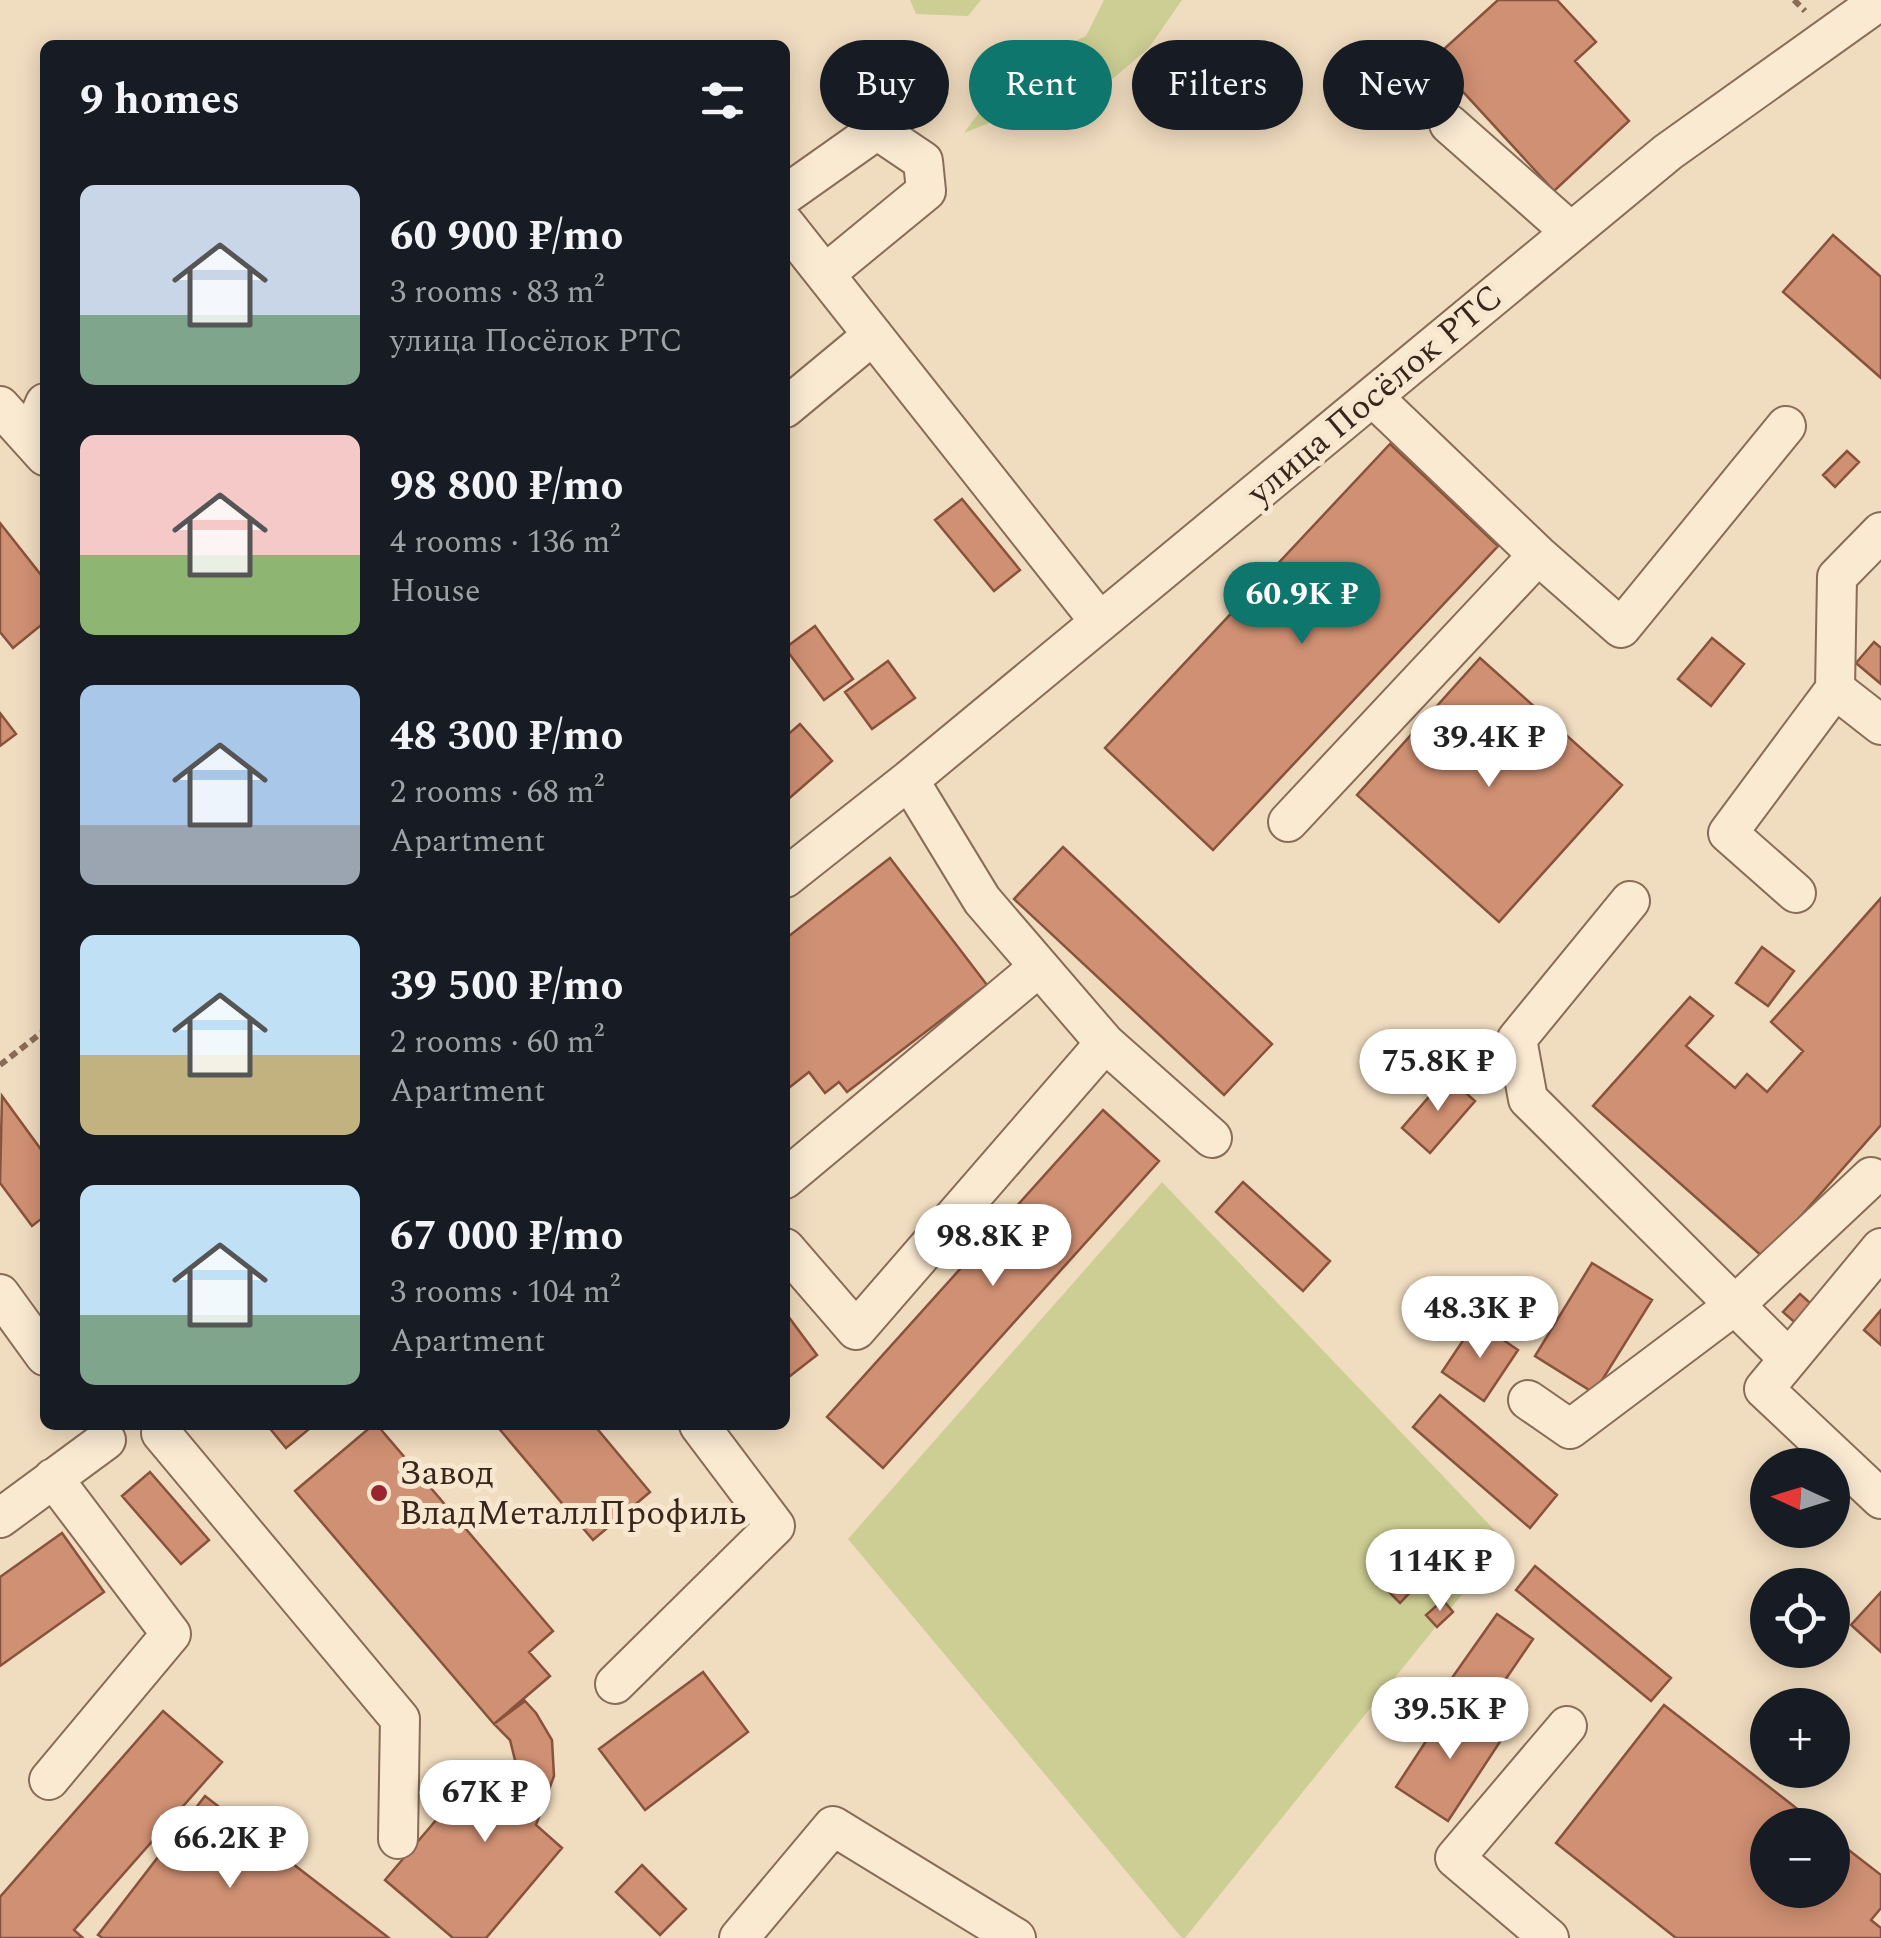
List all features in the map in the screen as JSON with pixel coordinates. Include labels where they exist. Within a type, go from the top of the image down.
[{"type":"street","name":"улица Посёлок РТС","points":[[790,874],[1668,152],[1881,0]]},
{"type":"street","points":[[790,191],[876,130],[922,161],[926,190],[825,274]]},
{"type":"street","points":[[1456,130],[1571,232]]},
{"type":"street","points":[[790,230],[1100,622]]},
{"type":"street","points":[[790,404],[873,335]]},
{"type":"street","points":[[1372,396],[1538,555],[1621,628],[1786,426]]},
{"type":"street","points":[[0,406],[37,447]]},
{"type":"street","points":[[1796,893],[1728,833],[1835,688],[1837,577],[1881,532]]},
{"type":"street","points":[[1288,822],[1538,555]]},
{"type":"street","points":[[1835,688],[1881,726]]},
{"type":"street","points":[[909,780],[982,900],[1105,1043],[1212,1138]]},
{"type":"street","points":[[1630,900],[1517,1039],[1528,1099],[1789,1359]]},
{"type":"street","points":[[790,1175],[1039,967]]},
{"type":"street","points":[[790,1254],[856,1330],[1105,1043]]},
{"type":"street","points":[[1528,1400],[1570,1429],[1735,1305],[1870,1177]]},
{"type":"street","points":[[1881,1248],[1764,1389],[1881,1499]]},
{"type":"street","points":[[0,1294],[40,1349]]},
{"type":"street","points":[[0,1518],[54,1478],[100,1432],[144,1430]]},
{"type":"street","points":[[167,1430],[400,1719],[398,1839]]},
{"type":"street","points":[[614,1684],[774,1526],[703,1430]]},
{"type":"street","points":[[50,1780],[171,1634],[54,1478]]},
{"type":"street","points":[[1549,1938],[1455,1858],[1567,1726]]},
{"type":"street","points":[[739,1938],[833,1826],[1016,1938]]},
{"type":"path","points":[[0,1065],[40,1034]]},
{"type":"green space","points":[[910,0],[981,0],[968,16],[916,14]]},
{"type":"green space","points":[[1104,0],[1182,0],[1154,40],[1132,40],[1132,62],[1112,79],[1112,40],[1077,40],[1086,36]]},
{"type":"green space","points":[[1162,1182],[1505,1541],[1185,1938],[848,1539]]},
{"type":"building","points":[[1498,0],[1557,0],[1596,42],[1575,61],[1629,121],[1554,191],[1464,93],[1464,40],[1454,40]]},
{"type":"building","points":[[1833,235],[1881,277],[1881,378],[1783,292]]},
{"type":"building","points":[[1390,444],[1498,546],[1213,850],[1105,748]]},
{"type":"building","points":[[1847,451],[1859,462],[1835,487],[1823,475]]},
{"type":"building","points":[[962,499],[1020,570],[994,591],[935,520]]},
{"type":"building","points":[[0,523],[40,574],[40,626],[13,648],[0,632]]},
{"type":"building","points":[[815,626],[853,679],[824,700],[790,655],[790,644]]},
{"type":"building","points":[[1712,638],[1744,664],[1711,706],[1678,679]]},
{"type":"building","points":[[1874,642],[1881,648],[1881,684],[1856,663]]},
{"type":"building","points":[[1480,658],[1622,785],[1499,922],[1357,795]]},
{"type":"building","points":[[888,661],[915,698],[872,729],[845,692]]},
{"type":"building","points":[[0,713],[16,734],[0,746]]},
{"type":"building","points":[[800,724],[832,761],[790,798],[790,733]]},
{"type":"building","points":[[1063,847],[1272,1044],[1224,1095],[1014,899]]},
{"type":"building","points":[[890,858],[987,985],[847,1092],[839,1082],[825,1093],[809,1072],[790,1087],[790,935]]},
{"type":"building","points":[[1881,898],[1881,1125],[1764,1258],[1593,1106],[1690,997],[1713,1016],[1686,1046],[1735,1088],[1747,1074],[1767,1092],[1803,1051],[1771,1022]]},
{"type":"building","points":[[1762,947],[1794,971],[1768,1006],[1736,983]]},
{"type":"building","points":[[1447,1076],[1475,1101],[1430,1153],[1402,1128]]},
{"type":"building","points":[[2,1096],[40,1148],[40,1220],[32,1226],[0,1183]]},
{"type":"building","points":[[1103,1110],[1159,1161],[883,1468],[827,1417]]},
{"type":"building","points":[[1243,1182],[1330,1261],[1303,1291],[1216,1212]]},
{"type":"building","points":[[1592,1263],[1652,1300],[1594,1393],[1535,1356]]},
{"type":"building","points":[[1800,1294],[1818,1310],[1801,1328],[1783,1312]]},
{"type":"building","points":[[1881,1310],[1881,1345],[1864,1330]]},
{"type":"building","points":[[790,1319],[817,1355],[790,1376]]},
{"type":"building","points":[[1476,1321],[1518,1350],[1484,1401],[1442,1372]]},
{"type":"building","points":[[1440,1395],[1557,1495],[1530,1528],[1413,1427]]},
{"type":"building","points":[[271,1430],[308,1430],[286,1448]]},
{"type":"building","points":[[367,1430],[381,1430],[553,1631],[529,1652],[550,1676],[494,1724],[295,1491]]},
{"type":"building","points":[[500,1430],[598,1430],[650,1492],[593,1540]]},
{"type":"building","points":[[150,1472],[209,1540],[181,1564],[122,1496]]},
{"type":"building","points":[[62,1533],[104,1592],[0,1666],[0,1577]]},
{"type":"building","points":[[1535,1566],[1671,1678],[1651,1701],[1516,1590]]},
{"type":"building","points":[[1406,1573],[1418,1584],[1400,1603],[1388,1591]]},
{"type":"building","points":[[1881,1592],[1881,1652],[1851,1625]]},
{"type":"building","points":[[1443,1600],[1453,1612],[1437,1627],[1426,1615]]},
{"type":"building","points":[[1497,1614],[1533,1639],[1484,1711],[1447,1685]]},
{"type":"building","points":[[703,1672],[748,1732],[645,1810],[599,1749]]},
{"type":"building","points":[[525,1701],[552,1740],[554,1776],[536,1825],[562,1848],[486,1938],[453,1938],[385,1880],[454,1799],[489,1828],[510,1804],[519,1776],[510,1740],[494,1724]]},
{"type":"building","points":[[1451,1703],[1503,1737],[1448,1821],[1396,1787]]},
{"type":"building","points":[[1664,1705],[1750,1772],[1750,1788],[1771,1788],[1796,1808],[1750,1808],[1750,1908],[1850,1908],[1850,1851],[1881,1875],[1881,1908],[1871,1920],[1881,1928],[1881,1938],[1676,1938],[1556,1843]]},
{"type":"building","points":[[163,1711],[222,1762],[74,1930],[83,1938],[0,1938],[0,1897]]},
{"type":"building","points":[[205,1796],[389,1938],[98,1935]]},
{"type":"building","points":[[642,1865],[686,1909],[660,1935],[616,1892]]},
{"type":"place","name":"Завод ВладМеталлПрофиль","points":[[379,1493]]}]
